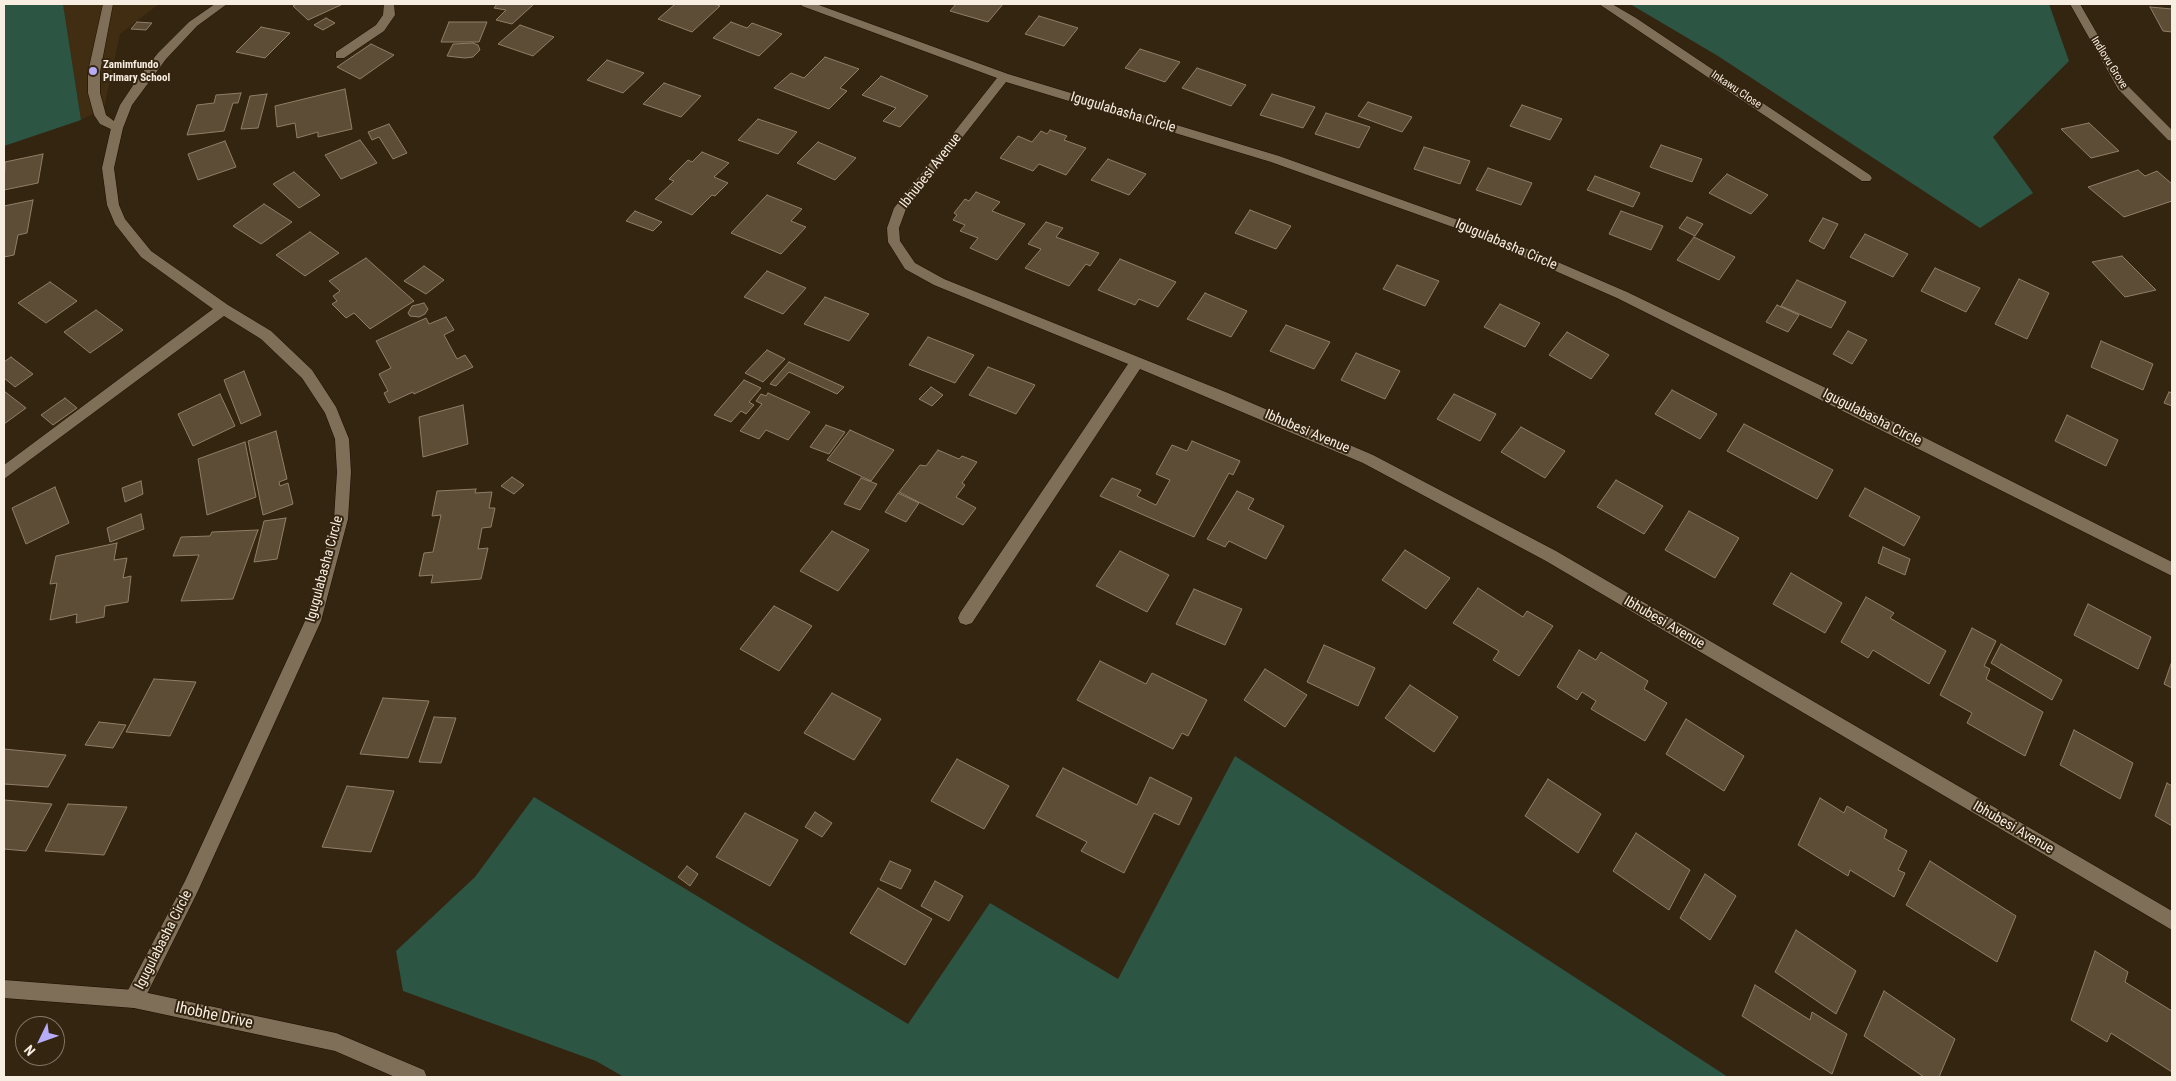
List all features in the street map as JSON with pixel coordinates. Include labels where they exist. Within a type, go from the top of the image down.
[{"type":"street","points":[[108,4],[94,72],[94,94],[100,115],[104,120],[117,128]]},
{"type":"street","name":"Igugulabasha Circle","points":[[134,999],[191,887],[313,621],[341,518],[344,472],[342,438],[330,411],[307,374],[266,335],[223,309],[146,254],[119,221],[113,205],[108,168],[117,128],[136,89],[162,56],[193,24],[222,4]]},
{"type":"street","points":[[340,55],[380,28],[389,15],[389,4]]},
{"type":"street","name":"Igugulabasha Circle","points":[[806,4],[1004,77],[1275,159],[1468,228],[1683,325],[2172,569]]},
{"type":"street","name":"Inkawu Close","points":[[1604,4],[1632,20],[1866,178]]},
{"type":"street","name":"Indlovu Grove","points":[[2075,4],[2122,86],[2172,137]]},
{"type":"street","name":"Ibhubesi Avenue","points":[[1004,77],[900,208],[893,228],[894,242],[910,266],[939,282],[1368,458],[1550,556],[2172,921]]},
{"type":"street","points":[[4,473],[223,309]]},
{"type":"street","points":[[966,618],[1137,362]]},
{"type":"street","name":"Ihobhe Drive","points":[[4,989],[134,999],[336,1042],[416,1077]]},
{"type":"shaded area","name":"Zamimfundo Primary School","points":[[63,4],[159,4],[120,34],[104,108],[81,120]]},
{"type":"green space","points":[[4,4],[63,4],[81,120],[4,146]]},
{"type":"green space","points":[[1630,4],[2049,4],[2069,61],[1993,137],[2033,193],[1980,228],[1718,56]]},
{"type":"green space","points":[[1235,756],[1728,1077],[624,1077],[596,1061],[403,991],[396,951],[475,877],[534,797],[908,1024],[990,903],[1118,979]]},
{"type":"building","points":[[297,4],[343,4],[308,20],[293,6]]},
{"type":"building","points":[[497,4],[534,4],[512,24],[496,20],[506,10],[494,8]]},
{"type":"building","points":[[671,4],[714,4],[720,6],[692,32],[658,19],[674,5]]},
{"type":"building","points":[[956,4],[1003,4],[988,22],[950,11]]},
{"type":"building","points":[[2150,7],[2172,9],[2172,32],[2163,31]]},
{"type":"building","points":[[1039,16],[1078,28],[1064,46],[1025,34]]},
{"type":"building","points":[[326,18],[335,23],[323,30],[314,25]]},
{"type":"building","points":[[137,22],[152,23],[146,30],[131,29]]},
{"type":"building","points":[[449,22],[487,22],[479,42],[441,42]]},
{"type":"building","points":[[731,22],[747,28],[752,23],[782,34],[759,56],[713,38]]},
{"type":"building","points":[[520,25],[554,37],[533,56],[498,44]]},
{"type":"building","points":[[261,27],[290,33],[265,58],[236,52]]},
{"type":"building","points":[[473,43],[478,45],[480,50],[473,57],[447,56],[453,44]]},
{"type":"building","points":[[371,44],[394,55],[360,79],[337,67]]},
{"type":"building","points":[[1140,49],[1180,62],[1165,82],[1125,68]]},
{"type":"building","points":[[825,57],[859,69],[840,88],[847,91],[829,109],[774,88],[791,73],[804,78]]},
{"type":"building","points":[[607,60],[644,73],[623,93],[587,80]]},
{"type":"building","points":[[1197,68],[1246,85],[1231,106],[1182,88]]},
{"type":"building","points":[[881,76],[928,96],[900,127],[883,121],[896,108],[862,95]]},
{"type":"building","points":[[664,83],[701,96],[681,117],[643,104]]},
{"type":"building","points":[[345,89],[352,129],[318,137],[318,132],[297,138],[295,123],[277,127],[275,106]]},
{"type":"building","points":[[241,93],[238,103],[233,103],[224,131],[187,135],[197,105],[214,103],[216,95]]},
{"type":"building","points":[[267,94],[258,128],[241,129],[250,96]]},
{"type":"building","points":[[1272,94],[1315,107],[1303,128],[1260,115]]},
{"type":"building","points":[[1368,102],[1412,117],[1402,132],[1358,116]]},
{"type":"building","points":[[1522,105],[1562,119],[1550,140],[1510,126]]},
{"type":"building","points":[[1326,113],[1370,127],[1359,148],[1315,134]]},
{"type":"building","points":[[758,119],[797,132],[778,154],[738,140]]},
{"type":"building","points":[[2089,123],[2119,151],[2091,158],[2061,129]]},
{"type":"building","points":[[389,124],[407,153],[393,159],[379,137],[372,140],[368,132]]},
{"type":"building","points":[[1050,130],[1067,136],[1064,140],[1086,148],[1066,175],[1039,164],[1033,171],[1000,158],[1018,136],[1032,142],[1041,131],[1047,134]]},
{"type":"building","points":[[360,140],[377,163],[341,179],[325,155]]},
{"type":"building","points":[[225,141],[236,167],[198,180],[188,154]]},
{"type":"building","points":[[818,142],[856,158],[835,180],[797,163]]},
{"type":"building","points":[[1661,145],[1702,159],[1692,182],[1650,167]]},
{"type":"building","points":[[1424,147],[1470,161],[1460,184],[1414,169]]},
{"type":"building","points":[[702,152],[729,163],[714,177],[728,183],[715,196],[712,195],[692,215],[655,199],[674,181],[669,179],[688,160],[692,162]]},
{"type":"building","points":[[43,154],[38,183],[4,190],[5,162]]},
{"type":"building","points":[[1108,159],[1146,174],[1129,195],[1091,180]]},
{"type":"building","points":[[1488,168],[1532,183],[1521,205],[1476,190]]},
{"type":"building","points":[[2138,170],[2145,176],[2157,171],[2172,184],[2172,201],[2124,217],[2088,187]]},
{"type":"building","points":[[294,172],[320,195],[299,208],[273,184]]},
{"type":"building","points":[[1727,174],[1768,195],[1751,214],[1709,193]]},
{"type":"building","points":[[1595,176],[1640,193],[1633,207],[1587,190]]},
{"type":"building","points":[[976,192],[1000,202],[992,211],[1025,224],[997,260],[970,248],[978,238],[960,231],[965,225],[953,220],[957,215],[954,213],[965,199],[969,201]]},
{"type":"building","points":[[767,195],[802,209],[791,221],[806,227],[781,254],[731,233]]},
{"type":"building","points":[[33,200],[27,233],[18,235],[14,255],[4,257],[4,206]]},
{"type":"building","points":[[264,204],[292,222],[261,244],[233,226]]},
{"type":"building","points":[[1250,210],[1291,226],[1276,249],[1235,233]]},
{"type":"building","points":[[635,211],[662,222],[653,231],[626,221]]},
{"type":"building","points":[[1621,211],[1663,226],[1651,250],[1609,234]]},
{"type":"building","points":[[1687,217],[1703,224],[1695,236],[1679,228]]},
{"type":"building","points":[[1823,218],[1838,224],[1824,249],[1809,241]]},
{"type":"building","points":[[1046,222],[1063,228],[1056,237],[1099,253],[1090,266],[1086,264],[1069,286],[1025,268],[1041,249],[1028,244]]},
{"type":"building","points":[[310,232],[339,253],[305,276],[276,255]]},
{"type":"building","points":[[1865,234],[1908,254],[1893,277],[1850,257]]},
{"type":"building","points":[[1694,237],[1735,257],[1719,280],[1677,260]]},
{"type":"building","points":[[2122,256],[2156,290],[2125,297],[2092,262]]},
{"type":"building","points":[[366,258],[414,301],[370,329],[354,313],[346,318],[332,304],[337,301],[333,296],[340,291],[329,281]]},
{"type":"building","points":[[1120,259],[1176,282],[1158,307],[1139,299],[1135,305],[1098,290]]},
{"type":"building","points":[[1397,265],[1439,281],[1425,306],[1383,289]]},
{"type":"building","points":[[424,266],[444,280],[426,294],[404,281]]},
{"type":"building","points":[[1935,268],[1980,288],[1966,312],[1921,291]]},
{"type":"building","points":[[767,271],[806,288],[783,314],[744,297]]},
{"type":"building","points":[[2019,279],[2049,293],[2027,339],[1995,324]]},
{"type":"building","points":[[1797,280],[1846,302],[1831,328],[1781,306]]},
{"type":"building","points":[[50,282],[77,301],[46,323],[18,303]]},
{"type":"building","points":[[1205,293],[1247,311],[1231,337],[1187,319]]},
{"type":"building","points":[[825,297],[869,314],[849,341],[804,324]]},
{"type":"building","points":[[424,303],[428,309],[425,314],[419,317],[410,316],[408,313],[412,306]]},
{"type":"building","points":[[1500,304],[1540,323],[1525,347],[1484,327]]},
{"type":"building","points":[[1777,305],[1799,315],[1788,332],[1766,322]]},
{"type":"building","points":[[96,310],[123,330],[90,353],[64,332]]},
{"type":"building","points":[[446,317],[454,330],[444,335],[457,359],[465,355],[473,367],[414,394],[413,392],[389,403],[384,393],[388,391],[379,374],[391,368],[376,341],[426,318],[429,324]]},
{"type":"building","points":[[1286,325],[1330,342],[1314,369],[1270,351]]},
{"type":"building","points":[[1848,331],[1867,340],[1852,364],[1833,354]]},
{"type":"building","points":[[1567,332],[1609,355],[1591,379],[1549,355]]},
{"type":"building","points":[[928,337],[974,355],[955,383],[909,365]]},
{"type":"building","points":[[2101,341],[2153,364],[2143,390],[2091,367]]},
{"type":"building","points":[[767,350],[785,359],[763,382],[745,373]]},
{"type":"building","points":[[1356,353],[1400,371],[1385,399],[1341,380]]},
{"type":"building","points":[[11,357],[33,374],[15,387],[4,378],[4,362]]},
{"type":"building","points":[[789,362],[844,387],[837,394],[789,372],[776,386],[770,384]]},
{"type":"building","points":[[988,367],[1035,385],[1016,414],[969,395]]},
{"type":"building","points":[[244,371],[261,415],[241,424],[224,380]]},
{"type":"building","points":[[744,380],[761,388],[749,402],[754,405],[746,414],[741,411],[731,422],[714,415]]},
{"type":"building","points":[[931,387],[943,395],[932,406],[919,399]]},
{"type":"building","points":[[1672,390],[1717,414],[1700,439],[1655,414]]},
{"type":"building","points":[[4,391],[26,408],[4,424]]},
{"type":"building","points":[[2169,392],[2172,393],[2172,406],[2164,403]]},
{"type":"building","points":[[768,393],[810,412],[788,440],[766,430],[759,439],[740,431],[762,404],[756,401],[761,394],[766,396]]},
{"type":"building","points":[[220,394],[235,426],[193,446],[178,414]]},
{"type":"building","points":[[1454,394],[1496,414],[1480,441],[1437,419]]},
{"type":"building","points":[[65,398],[77,408],[53,425],[41,415]]},
{"type":"building","points":[[463,405],[468,444],[423,457],[419,417]]},
{"type":"building","points":[[2067,415],[2118,440],[2106,466],[2055,441]]},
{"type":"building","points":[[1744,424],[1833,470],[1817,499],[1727,451]]},
{"type":"building","points":[[826,425],[845,432],[829,454],[810,447]]},
{"type":"building","points":[[1521,427],[1565,451],[1545,478],[1501,452]]},
{"type":"building","points":[[850,430],[894,450],[871,481],[827,460]]},
{"type":"building","points":[[276,431],[287,479],[279,482],[280,486],[288,483],[293,504],[263,515],[248,441]]},
{"type":"building","points":[[1192,441],[1240,461],[1233,475],[1229,473],[1194,537],[1100,496],[1112,478],[1141,490],[1137,496],[1156,505],[1170,480],[1156,474],[1172,445],[1187,451]]},
{"type":"building","points":[[245,442],[256,497],[207,515],[198,459]]},
{"type":"building","points":[[938,450],[959,459],[962,456],[977,462],[962,483],[965,485],[956,497],[976,508],[963,525],[899,492],[920,465],[926,466]]},
{"type":"building","points":[[512,477],[524,485],[514,494],[501,486]]},
{"type":"building","points":[[861,478],[877,484],[860,510],[844,504]]},
{"type":"building","points":[[1616,480],[1663,506],[1644,534],[1597,507]]},
{"type":"building","points":[[141,481],[143,494],[125,502],[122,488]]},
{"type":"building","points":[[55,487],[69,523],[26,544],[12,508]]},
{"type":"building","points":[[1865,488],[1920,517],[1904,546],[1849,516]]},
{"type":"building","points":[[476,489],[475,493],[492,492],[489,508],[495,508],[491,527],[482,528],[478,549],[488,548],[481,579],[431,583],[433,575],[419,576],[424,553],[433,552],[441,515],[432,516],[437,491]]},
{"type":"building","points":[[1237,491],[1254,499],[1248,509],[1284,526],[1266,559],[1229,541],[1225,547],[1207,539]]},
{"type":"building","points":[[898,493],[919,503],[906,522],[885,512]]},
{"type":"building","points":[[1689,511],[1739,538],[1715,578],[1665,550]]},
{"type":"building","points":[[141,514],[144,529],[110,542],[107,528]]},
{"type":"building","points":[[286,518],[277,559],[254,562],[264,521]]},
{"type":"building","points":[[258,530],[233,599],[181,601],[199,555],[173,556],[181,537],[210,536],[212,532]]},
{"type":"building","points":[[832,531],[869,550],[838,591],[800,571]]},
{"type":"building","points":[[117,543],[114,560],[127,558],[123,578],[131,576],[128,602],[105,606],[104,617],[76,623],[77,614],[50,620],[57,583],[50,584],[56,556]]},
{"type":"building","points":[[1883,547],[1910,559],[1905,575],[1878,563]]},
{"type":"building","points":[[1405,550],[1450,578],[1426,609],[1382,580]]},
{"type":"building","points":[[1120,551],[1169,575],[1147,612],[1096,586]]},
{"type":"building","points":[[1791,573],[1842,603],[1825,633],[1773,604]]},
{"type":"building","points":[[1478,588],[1523,617],[1527,611],[1553,626],[1519,676],[1493,660],[1499,651],[1453,623]]},
{"type":"building","points":[[1194,589],[1242,609],[1225,645],[1176,624]]},
{"type":"building","points":[[1866,597],[1894,613],[1890,618],[1946,651],[1929,684],[1873,650],[1868,658],[1841,642]]},
{"type":"building","points":[[2088,604],[2151,637],[2138,669],[2074,635]]},
{"type":"building","points":[[774,606],[812,626],[779,671],[740,649]]},
{"type":"building","points":[[1972,628],[1996,641],[1984,666],[1990,669],[1986,679],[2043,712],[2025,756],[1967,723],[1972,713],[1940,695]]},
{"type":"building","points":[[2001,644],[2062,680],[2052,700],[1991,663]]},
{"type":"building","points":[[1324,645],[1375,668],[1358,706],[1307,682]]},
{"type":"building","points":[[1579,650],[1596,660],[1601,652],[1648,681],[1644,689],[1667,703],[1645,741],[1591,709],[1596,701],[1582,692],[1577,700],[1557,687]]},
{"type":"building","points":[[1100,661],[1146,684],[1152,673],[1207,700],[1188,736],[1182,733],[1173,749],[1077,700]]},
{"type":"building","points":[[2172,661],[2172,688],[2164,684]]},
{"type":"building","points":[[1265,669],[1307,695],[1285,727],[1244,700]]},
{"type":"building","points":[[154,679],[196,682],[170,736],[126,732]]},
{"type":"building","points":[[1410,685],[1458,717],[1434,752],[1385,718]]},
{"type":"building","points":[[832,693],[881,719],[854,760],[804,733]]},
{"type":"building","points":[[383,698],[429,701],[408,758],[360,754]]},
{"type":"building","points":[[434,717],[456,718],[441,763],[419,762]]},
{"type":"building","points":[[1686,719],[1744,756],[1724,791],[1666,754]]},
{"type":"building","points":[[99,722],[126,725],[113,748],[85,745]]},
{"type":"building","points":[[2074,730],[2133,763],[2120,799],[2060,765]]},
{"type":"building","points":[[4,749],[66,755],[48,787],[4,784]]},
{"type":"building","points":[[957,759],[1009,786],[984,829],[931,801]]},
{"type":"building","points":[[1063,768],[1137,805],[1150,777],[1192,798],[1179,825],[1154,813],[1124,873],[1081,851],[1087,842],[1036,816]]},
{"type":"building","points":[[1548,779],[1601,814],[1578,853],[1525,816]]},
{"type":"building","points":[[2167,783],[2172,786],[2172,826],[2155,816]]},
{"type":"building","points":[[347,786],[394,791],[371,852],[322,847]]},
{"type":"building","points":[[1820,798],[1844,813],[1847,806],[1887,830],[1884,838],[1907,851],[1898,870],[1905,873],[1894,897],[1850,870],[1848,876],[1798,845]]},
{"type":"building","points":[[4,800],[52,804],[26,851],[4,849]]},
{"type":"building","points":[[68,804],[127,807],[104,855],[45,851]]},
{"type":"building","points":[[815,812],[832,823],[822,837],[805,827]]},
{"type":"building","points":[[745,813],[798,840],[770,886],[716,857]]},
{"type":"building","points":[[1636,833],[1690,870],[1669,910],[1613,871]]},
{"type":"building","points":[[890,861],[911,870],[901,889],[880,880]]},
{"type":"building","points":[[1930,861],[2016,916],[1997,962],[1906,905]]},
{"type":"building","points":[[687,866],[698,874],[690,886],[678,877]]},
{"type":"building","points":[[1705,874],[1736,896],[1710,940],[1680,918]]},
{"type":"building","points":[[935,881],[963,896],[949,921],[921,906]]},
{"type":"building","points":[[878,888],[932,919],[905,965],[850,933]]},
{"type":"building","points":[[1796,930],[1856,971],[1836,1014],[1775,972]]},
{"type":"building","points":[[2095,951],[2128,972],[2125,982],[2172,1011],[2172,1072],[2111,1033],[2107,1042],[2071,1020]]},
{"type":"building","points":[[1755,985],[1810,1020],[1812,1012],[1847,1034],[1832,1074],[1742,1016]]},
{"type":"building","points":[[1884,991],[1955,1039],[1939,1077],[1924,1077],[1864,1036]]},
{"type":"place","name":"Zamimfundo Primary School","points":[[93,71]]}]
